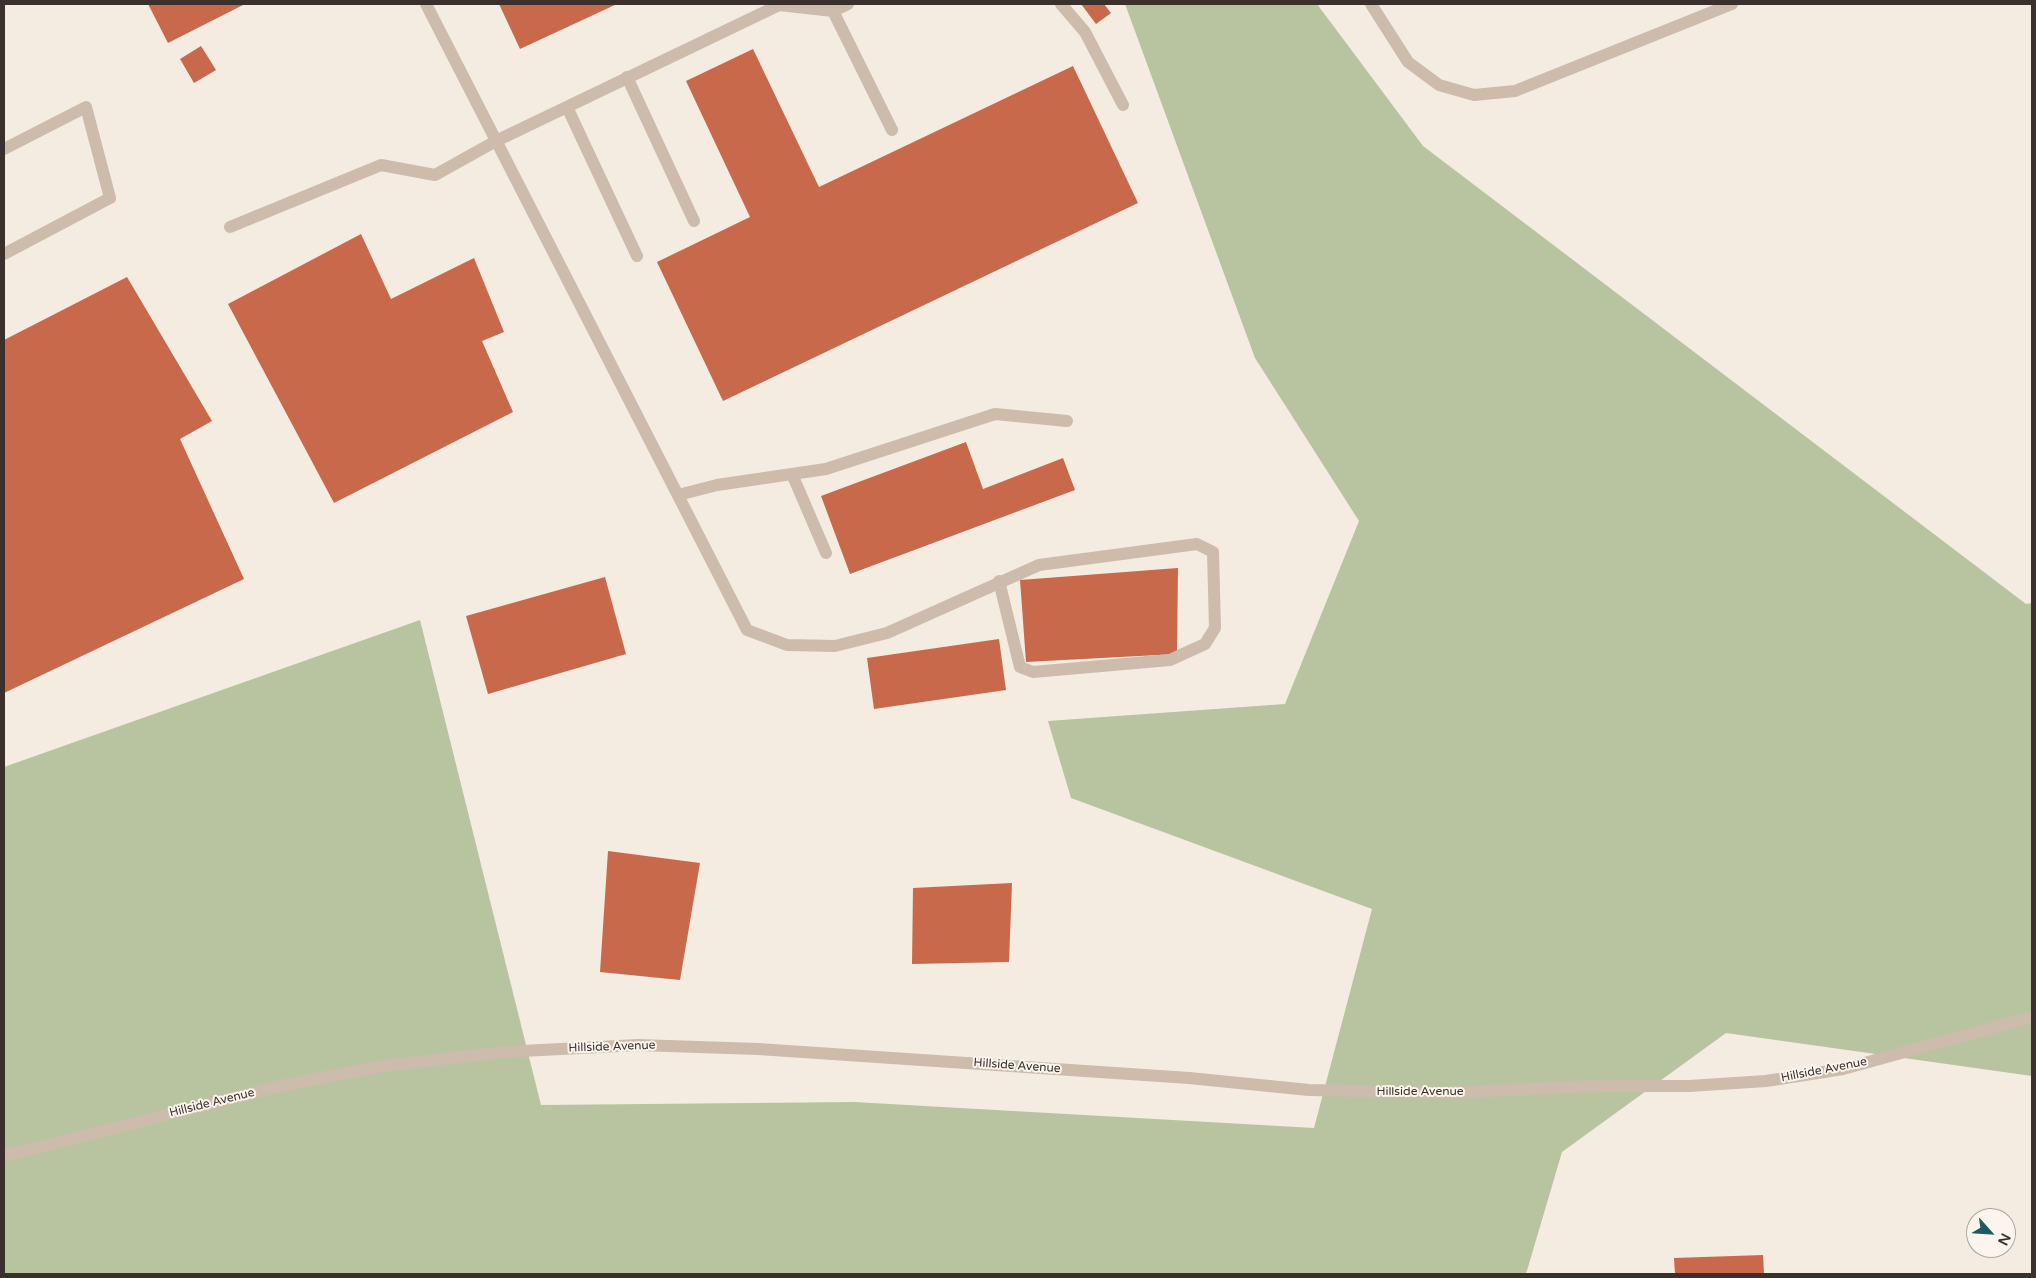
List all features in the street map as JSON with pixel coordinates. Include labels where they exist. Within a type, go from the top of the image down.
[{"type":"street","points":[[426,4],[747,630],[787,646],[834,646],[887,633],[999,582],[1039,565],[1197,544],[1213,552],[1215,628],[1205,644],[1170,660],[1033,672],[1020,667],[999,582]]},
{"type":"street","points":[[230,227],[381,165],[435,175],[496,140],[779,5],[833,11],[848,4]]},
{"type":"street","points":[[1061,4],[1085,32],[1123,105]]},
{"type":"street","points":[[1371,4],[1408,62],[1439,85],[1474,95],[1515,91],[1732,4]]},
{"type":"street","points":[[833,11],[892,130]]},
{"type":"street","points":[[627,77],[694,221]]},
{"type":"street","points":[[4,149],[86,107],[110,198],[4,254]]},
{"type":"street","points":[[567,107],[637,256]]},
{"type":"street","points":[[678,495],[717,486],[826,469],[995,414],[1067,421]]},
{"type":"street","points":[[792,474],[826,553]]},
{"type":"street","name":"Hillside Avenue","points":[[4,1156],[280,1086],[383,1066],[503,1052],[638,1045],[758,1049],[1189,1078],[1309,1090],[1445,1093],[1597,1086],[1689,1086],[1766,1081],[1843,1069],[2032,1017]]},
{"type":"green space","points":[[1125,4],[1317,4],[1423,146],[2026,604],[2032,603],[2032,1076],[1726,1033],[1562,1152],[1526,1274],[4,1274],[4,767],[420,620],[541,1105],[854,1102],[1314,1128],[1372,909],[1071,798],[1048,721],[1285,704],[1359,521],[1255,358]]},
{"type":"building","points":[[148,4],[245,4],[168,43]]},
{"type":"building","points":[[499,4],[617,4],[520,49]]},
{"type":"building","points":[[1081,4],[1104,4],[1111,13],[1096,24]]},
{"type":"building","points":[[201,46],[216,70],[194,83],[180,59]]},
{"type":"building","points":[[753,49],[819,187],[1073,66],[1138,203],[723,401],[657,262],[750,217],[686,81]]},
{"type":"building","points":[[361,234],[391,299],[474,258],[504,332],[482,341],[513,412],[334,503],[228,304]]},
{"type":"building","points":[[127,277],[212,421],[180,439],[244,579],[4,693],[4,340]]},
{"type":"building","points":[[966,442],[983,489],[1063,458],[1075,490],[850,574],[821,496]]},
{"type":"building","points":[[1178,568],[1177,654],[1026,662],[1020,580]]},
{"type":"building","points":[[605,577],[626,654],[488,694],[466,616]]},
{"type":"building","points":[[999,639],[1006,690],[874,709],[867,658]]},
{"type":"building","points":[[608,851],[700,863],[680,980],[600,972]]},
{"type":"building","points":[[1012,883],[1009,962],[912,964],[913,888]]},
{"type":"building","points":[[1763,1255],[1764,1274],[1675,1274],[1674,1258]]}]
